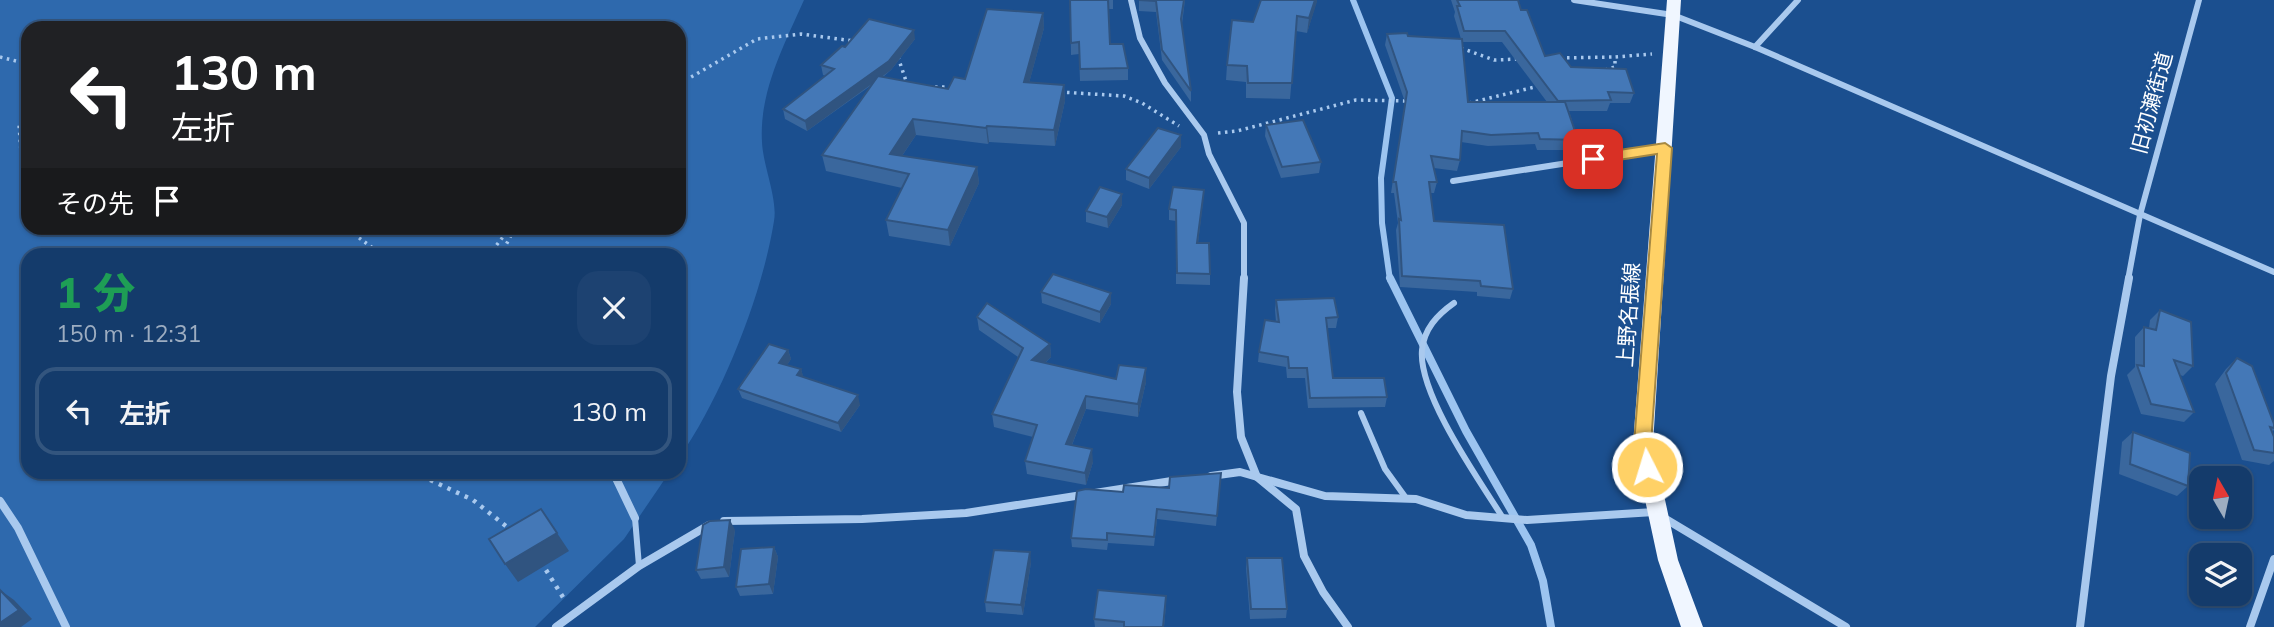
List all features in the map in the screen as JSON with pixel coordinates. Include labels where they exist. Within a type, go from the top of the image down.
[{"type":"main road","name":"上野名張線","points":[[1673,7],[1643,444],[1654,512],[1676,589],[1692,627]]},
{"type":"street","points":[[1131,0],[1140,38],[1165,83],[1204,135],[1209,154],[1244,223],[1245,263],[1237,391],[1241,437],[1257,477],[1296,509],[1304,556],[1323,592],[1349,627]]},
{"type":"street","points":[[1574,0],[1673,7],[1755,47],[2274,272]]},
{"type":"street","points":[[1755,47],[1798,0]]},
{"type":"street","name":"旧初瀬街道","points":[[2080,627],[2110,376],[2140,215],[2199,0]]},
{"type":"street","points":[[1453,181],[1665,148]]},
{"type":"street","points":[[1198,477],[1240,472],[1325,496],[1416,499],[1466,515],[1503,519],[1527,520],[1654,512],[1846,627]]},
{"type":"street","points":[[616,479],[635,518]]},
{"type":"street","points":[[556,627],[639,566],[703,527],[720,521],[893,517],[1000,509],[1115,488],[1185,479]]},
{"type":"street","points":[[0,501],[18,528],[66,627]]},
{"type":"street","points":[[2250,627],[2274,559]]},
{"type":"lane","points":[[1454,303],[1434,316],[1426,334],[1422,361],[1426,378],[1443,412],[1503,519]]},
{"type":"lane","points":[[1361,413],[1385,469],[1406,498]]},
{"type":"lane","points":[[635,518],[639,566]]},
{"type":"path","points":[[686,80],[757,39],[801,34],[857,42]]},
{"type":"path","points":[[1451,44],[1494,60],[1521,59]]},
{"type":"path","points":[[891,50],[900,59],[904,82],[914,89]]},
{"type":"path","points":[[1548,59],[1672,52]]},
{"type":"path","points":[[0,57],[21,62]]},
{"type":"path","points":[[1603,70],[1615,67],[1615,57]]},
{"type":"path","points":[[1458,103],[1470,103],[1541,86]]},
{"type":"path","points":[[927,88],[964,87]]},
{"type":"path","points":[[1058,92],[1096,92],[1140,101],[1169,123],[1204,135],[1237,131],[1356,100],[1410,101]]},
{"type":"path","points":[[21,123],[21,152]]},
{"type":"path","points":[[355,235],[373,248]]},
{"type":"path","points":[[428,479],[473,500],[516,534]]},
{"type":"path","points":[[538,558],[574,614]]},
{"type":"shaded area","points":[[0,0],[804,0],[774,69],[764,105],[762,142],[775,212],[760,281],[725,376],[686,447],[686,248],[21,248],[21,479],[665,479],[624,539],[535,627],[0,627]]},
{"type":"building","points":[[1070,0],[1108,0],[1110,44],[1123,44],[1128,68],[1080,69],[1079,42],[1071,43]]},
{"type":"building","points":[[1139,0],[1184,0],[1181,19],[1191,91],[1162,50],[1156,1]]},
{"type":"building","points":[[1261,0],[1315,0],[1309,18],[1297,16],[1292,83],[1248,83],[1247,66],[1227,65],[1232,20],[1253,22]]},
{"type":"building","points":[[1457,0],[1518,0],[1521,10],[1527,10],[1545,56],[1560,53],[1571,67],[1626,69],[1634,93],[1608,92],[1611,100],[1558,101],[1505,31],[1464,31]]},
{"type":"building","points":[[987,9],[1043,13],[1024,82],[1064,85],[1054,130],[986,128],[913,119],[890,154],[977,167],[948,230],[886,220],[909,174],[822,155],[878,76],[948,89],[954,77],[965,79]]},
{"type":"building","points":[[869,19],[914,30],[889,61],[805,121],[783,109],[834,69],[821,65],[842,46],[845,47]]},
{"type":"building","points":[[1407,33],[1408,36],[1462,39],[1468,102],[1565,102],[1578,140],[1540,139],[1538,133],[1491,135],[1462,131],[1460,160],[1431,156],[1437,182],[1429,182],[1434,221],[1504,225],[1513,289],[1481,286],[1480,281],[1402,276],[1399,219],[1401,220],[1396,182],[1393,182],[1407,92],[1387,34]]},
{"type":"building","points":[[1303,120],[1321,162],[1282,167],[1266,125]]},
{"type":"building","points":[[1158,128],[1181,135],[1149,178],[1126,169]]},
{"type":"building","points":[[1100,187],[1122,194],[1107,217],[1086,211]]},
{"type":"building","points":[[1173,187],[1204,190],[1197,243],[1209,243],[1210,274],[1177,273],[1176,210],[1169,209]]},
{"type":"building","points":[[1053,274],[1111,293],[1100,312],[1041,292]]},
{"type":"building","points":[[1334,298],[1338,317],[1326,318],[1333,378],[1384,378],[1387,397],[1310,398],[1307,368],[1289,368],[1288,357],[1259,352],[1265,320],[1279,322],[1276,300]]},
{"type":"building","points":[[987,303],[1050,344],[1032,360],[1116,379],[1119,365],[1146,368],[1138,404],[1086,396],[1066,444],[1092,449],[1085,473],[1025,461],[1037,425],[992,414],[1023,348],[977,317]]},
{"type":"building","points":[[2160,310],[2191,322],[2193,366],[2174,360],[2194,412],[2151,404],[2137,365],[2144,366],[2144,327],[2156,330]]},
{"type":"building","points":[[769,344],[788,350],[779,363],[801,369],[797,375],[858,395],[838,423],[738,389]]},
{"type":"building","points":[[2237,358],[2252,366],[2274,424],[2274,428],[2270,427],[2274,437],[2274,453],[2254,450],[2226,373]]},
{"type":"building","points":[[2133,432],[2190,453],[2188,486],[2130,464]]},
{"type":"building","points":[[1221,473],[1217,516],[1157,509],[1154,537],[1107,533],[1107,540],[1071,538],[1077,491],[1086,489],[1123,492],[1124,485],[1169,488],[1170,477]]},
{"type":"building","points":[[541,509],[557,533],[505,564],[489,539]]},
{"type":"building","points":[[730,520],[724,567],[696,570],[703,525],[710,521]]},
{"type":"building","points":[[774,547],[769,584],[736,587],[741,549]]},
{"type":"building","points":[[994,550],[1030,552],[1021,605],[985,602]]},
{"type":"building","points":[[1247,558],[1282,558],[1287,609],[1251,609]]},
{"type":"building","points":[[0,590],[19,610],[0,623]]},
{"type":"building","points":[[1098,590],[1166,596],[1163,627],[1124,627],[1124,622],[1094,619]]},
{"type":"waterway","points":[[1353,0],[1392,98],[1381,178],[1382,223],[1390,280]]},
{"type":"waterway","points":[[1390,278],[1466,431],[1531,545],[1543,581],[1551,627]]},
{"type":"route","points":[[1593,159],[1665,148],[1643,444],[1647,467]]}]
